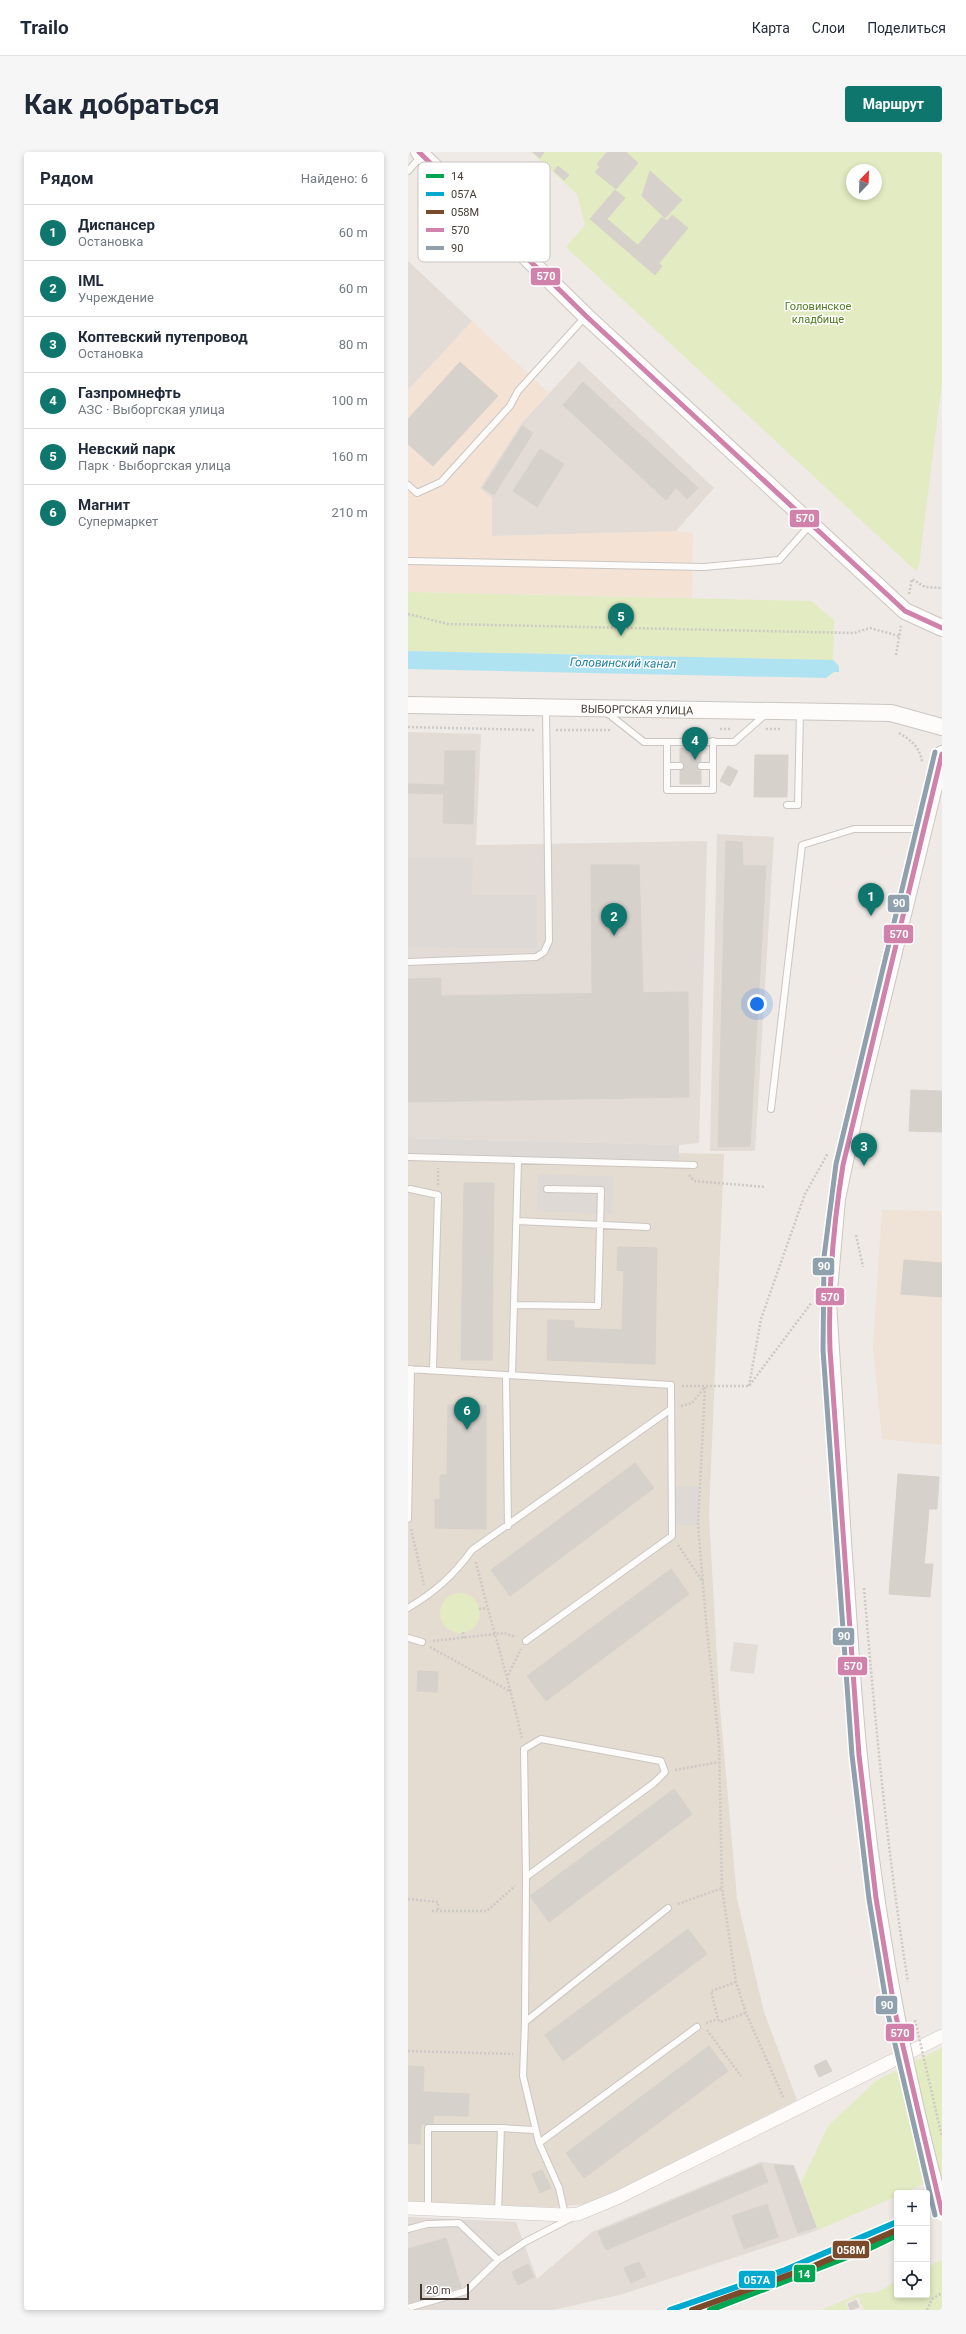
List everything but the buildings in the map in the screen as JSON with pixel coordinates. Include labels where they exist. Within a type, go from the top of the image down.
[{"type":"street","points":[[420,154],[428,162]]},
{"type":"street","points":[[531,262],[586,316],[905,611],[942,628]]},
{"type":"street","name":"ВЫБОРГСКАЯ УЛИЦА","points":[[408,705],[603,710],[891,713],[942,728]]},
{"type":"street","points":[[942,754],[856,1108],[837,1199],[828,1302],[858,1755],[876,1898],[895,2012],[942,2213]]},
{"type":"street","points":[[408,2208],[571,2215],[619,2198],[942,2036]]},
{"type":"lane","points":[[408,171],[420,154]]},
{"type":"lane","points":[[408,485],[417,493],[441,482],[510,406],[518,391],[586,316]]},
{"type":"lane","points":[[408,561],[704,567],[779,560],[811,524]]},
{"type":"lane","points":[[408,962],[536,957],[544,952],[549,941],[546,709]]},
{"type":"lane","points":[[603,710],[644,742],[734,742],[769,712]]},
{"type":"lane","points":[[788,805],[798,805],[800,712]]},
{"type":"lane","points":[[667,742],[667,790],[713,790],[713,742]]},
{"type":"lane","points":[[667,766],[680,766]]},
{"type":"lane","points":[[701,766],[713,766]]},
{"type":"lane","points":[[771,1109],[802,845],[854,829],[925,829]]},
{"type":"lane","points":[[408,1157],[694,1165]]},
{"type":"lane","points":[[508,1526],[509,1375],[515,1305],[518,1160]]},
{"type":"lane","points":[[410,1189],[438,1195],[434,1370]]},
{"type":"lane","points":[[515,1305],[598,1306],[601,1190],[547,1189]]},
{"type":"lane","points":[[517,1221],[600,1227],[647,1227]]},
{"type":"lane","points":[[408,1519],[410,1369],[671,1385],[672,1536],[526,1641]]},
{"type":"lane","points":[[408,1608],[427,1597],[455,1573],[472,1550],[508,1526],[671,1409]]},
{"type":"lane","points":[[408,1638],[422,1642]]},
{"type":"lane","points":[[408,2308],[466,2291],[498,2260],[571,2215],[534,2130],[523,2076],[526,1877],[524,1749],[541,1739],[661,1761],[665,1772],[654,1783],[526,1877]]},
{"type":"lane","points":[[525,2022],[668,1908]]},
{"type":"lane","points":[[539,2143],[697,2027]]},
{"type":"lane","points":[[428,2209],[428,2128],[501,2128],[534,2130]]},
{"type":"lane","points":[[498,2213],[501,2128]]},
{"type":"lane","points":[[408,2229],[427,2224],[459,2223],[498,2260]]},
{"type":"path","points":[[408,614],[448,624],[854,633],[870,628],[899,636],[896,655]]},
{"type":"path","points":[[408,727],[546,730]]},
{"type":"path","points":[[749,1386],[761,1318],[805,1194],[828,1153]]},
{"type":"path","points":[[438,1195],[439,1158]]},
{"type":"path","points":[[694,1181],[766,1187]]},
{"type":"path","points":[[856,1235],[863,1268]]},
{"type":"path","points":[[749,1386],[813,1300]]},
{"type":"path","points":[[671,1385],[704,1387],[749,1386]]},
{"type":"path","points":[[671,1409],[692,1403],[704,1387]]},
{"type":"path","points":[[704,1387],[698,1525],[719,1762],[722,1888],[736,1982],[746,2014],[786,2102]]},
{"type":"path","points":[[408,1519],[427,1597]]},
{"type":"path","points":[[672,1536],[704,1583]]},
{"type":"path","points":[[472,1550],[494,1634],[508,1675],[524,1749]]},
{"type":"path","points":[[864,1586],[877,1755],[894,1896],[909,1990]]},
{"type":"path","points":[[479,1609],[487,1608]]},
{"type":"path","points":[[463,1632],[464,1638]]},
{"type":"path","points":[[422,1642],[504,1633],[526,1641],[508,1675]]},
{"type":"path","points":[[430,1647],[512,1692]]},
{"type":"path","points":[[665,1772],[719,1762]]},
{"type":"path","points":[[432,1911],[487,1911],[526,1877]]},
{"type":"path","points":[[668,1908],[722,1888]]},
{"type":"path","points":[[408,1899],[438,1902],[438,1910]]},
{"type":"path","points":[[736,1982],[711,1991],[718,2019],[720,2022],[746,2014]]},
{"type":"path","points":[[914,2013],[942,2136]]},
{"type":"path","points":[[703,2024],[741,2076]]},
{"type":"path","points":[[408,2051],[524,2055]]},
{"type":"path","points":[[927,2310],[932,2299],[942,2293]]},
{"type":"shaded area","points":[[408,261],[472,321],[408,390]]},
{"type":"shaded area","points":[[472,321],[549,393],[521,424],[480,488],[492,498],[492,536],[676,531],[693,533],[692,598],[408,592],[408,390]]},
{"type":"shaded area","points":[[579,361],[714,488],[676,531],[492,536],[492,498],[480,488],[521,424]]},
{"type":"shaded area","points":[[408,732],[481,734],[476,845],[707,841],[699,1143],[679,1145],[408,1138]]},
{"type":"shaded area","points":[[717,834],[774,837],[755,1151],[710,1151]]},
{"type":"shaded area","points":[[408,858],[473,858],[472,895],[537,895],[537,948],[408,947]]},
{"type":"shaded area","points":[[408,1138],[679,1145],[679,1164],[408,1157]]},
{"type":"shaded area","points":[[408,1149],[724,1154],[709,1515],[719,1696],[737,1899],[764,2012],[797,2100],[608,2195],[585,2204],[552,2207],[408,2202]]},
{"type":"shaded area","points":[[538,1174],[613,1177],[612,1214],[537,1211]]},
{"type":"shaded area","points":[[882,1210],[942,1211],[942,1445],[882,1439],[873,1347]]},
{"type":"shaded area","points":[[671,1486],[699,1486],[698,1525],[672,1525]]},
{"type":"shaded area","points":[[734,1642],[758,1645],[754,1674],[730,1671]]},
{"type":"shaded area","points":[[760,2162],[794,2165],[818,2230],[623,2294],[553,2310],[408,2310],[408,2217],[516,2222],[537,2279],[592,2232]]},
{"type":"green space","name":"Головинское кладбище","points":[[531,152],[942,152],[942,382],[919,565],[916,571],[566,247],[585,225],[577,194],[550,169],[550,162],[542,162]]},
{"type":"green space","points":[[408,592],[811,601],[834,620],[833,660],[408,651]]},
{"type":"green space","points":[[456,1593],[464,1593],[471,1596],[477,1602],[480,1613],[477,1624],[471,1630],[464,1633],[456,1633],[449,1630],[443,1624],[440,1617],[440,1609],[443,1602],[449,1596]]},
{"type":"green space","points":[[942,2048],[942,2176],[910,2190],[894,2190],[894,2197],[818,2230],[801,2183],[828,2126],[877,2080]]},
{"type":"green space","points":[[942,2260],[942,2310],[864,2310],[858,2297],[846,2302],[848,2310],[822,2310],[858,2294],[878,2292],[894,2283],[894,2298],[930,2298],[930,2266]]},
{"type":"water","name":"Головинский канал","points":[[408,651],[833,660],[839,666],[839,672],[834,672],[826,678],[408,669]]},
{"type":"transit line","name":"570","points":[[419,152],[429,162]]},
{"type":"transit line","name":"570","points":[[531,262],[586,316],[905,611],[942,628]]},
{"type":"transit line","name":"90","points":[[935,752],[836,1164],[824,1257],[823,1350],[852,1755],[869,1899],[888,2014],[935,2215]]},
{"type":"transit line","name":"570","points":[[942,754],[843,1165],[836,1211],[830,1304],[830,1350],[859,1755],[876,1898],[895,2012],[942,2213]]},
{"type":"transit line","name":"057А","points":[[670,2310],[785,2270],[894,2223]]},
{"type":"transit line","name":"058М","points":[[692,2310],[816,2265],[894,2231]]},
{"type":"transit line","name":"14","points":[[710,2310],[868,2249],[894,2236]]},
{"type":"place","name":"Невский парк","points":[[621,636]]},
{"type":"place","name":"Газпромнефть","points":[[695,760]]},
{"type":"place","name":"Диспансер","points":[[871,916]]},
{"type":"place","name":"IML","points":[[614,936]]},
{"type":"place","name":"Коптевский путепровод","points":[[864,1166]]},
{"type":"place","name":"Магнит","points":[[467,1430]]}]
